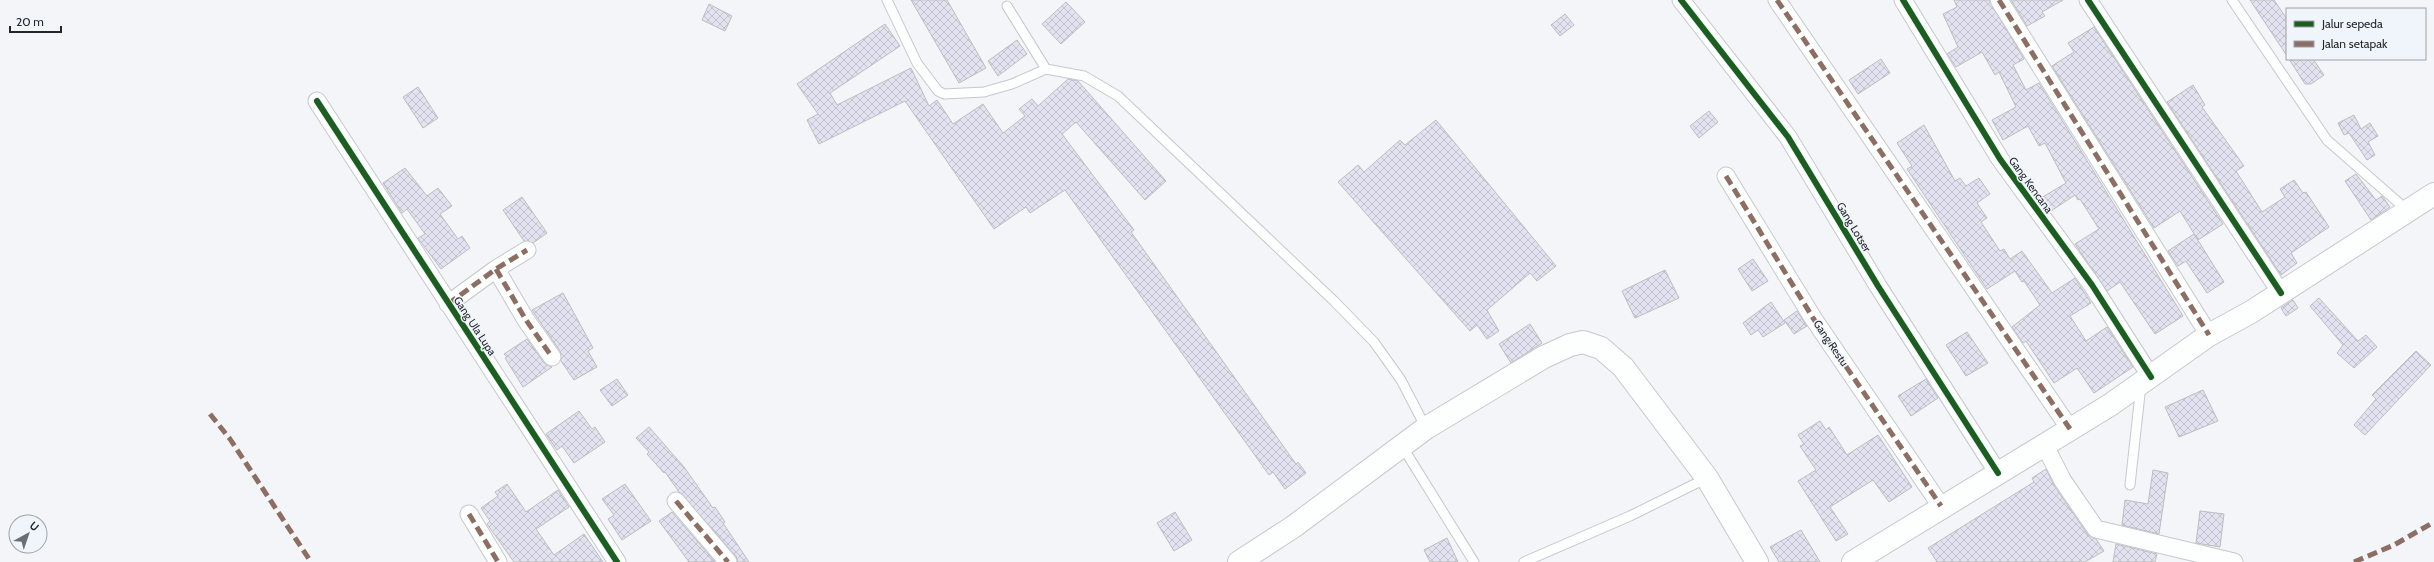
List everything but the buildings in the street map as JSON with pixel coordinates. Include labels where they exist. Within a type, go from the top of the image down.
[{"type":"main road","points":[[1854,562],[1941,506],[2045,446],[2146,380],[2209,335],[2281,293],[2434,194]]},
{"type":"main road","points":[[1239,562],[1292,527],[1426,428],[1544,357],[1576,342],[1591,343],[1612,356],[1623,367],[1707,478],[1757,562]]},
{"type":"street","name":"Gang Lotser","points":[[1682,0],[1788,137],[1878,286],[1998,473]]},
{"type":"street","points":[[1777,0],[2070,429]]},
{"type":"street","name":"Gang Kencana","points":[[1902,0],[2000,159],[2092,285],[2146,380]]},
{"type":"street","points":[[1999,0],[2209,335]]},
{"type":"street","points":[[2088,0],[2281,293]]},
{"type":"street","name":"Gang Ula Lupa","points":[[317,101],[617,562]]},
{"type":"street","name":"Gang Restu","points":[[1726,176],[1813,318],[1941,506]]},
{"type":"street","points":[[448,304],[496,269],[527,250]]},
{"type":"street","points":[[496,269],[526,320],[552,357]]},
{"type":"street","points":[[2045,446],[2063,481],[2096,529],[2234,562]]},
{"type":"street","points":[[676,501],[728,562]]},
{"type":"street","points":[[469,514],[498,562]]},
{"type":"lane","points":[[887,0],[918,63],[938,91],[944,94],[984,92],[1012,84],[1046,69],[1084,76],[1118,96],[1334,300],[1374,342],[1402,380],[1426,428]]},
{"type":"lane","points":[[2232,0],[2327,140],[2408,211]]},
{"type":"lane","points":[[1007,6],[1046,69]]},
{"type":"lane","points":[[2130,485],[2146,380]]},
{"type":"lane","points":[[1402,446],[1474,562]]},
{"type":"lane","points":[[1524,562],[1630,516],[1707,478]]},
{"type":"marked path","points":[[1777,0],[2070,429]]},
{"type":"marked path","points":[[1999,0],[2209,335]]},
{"type":"marked path","points":[[1726,176],[1813,318],[1941,506]]},
{"type":"marked path","points":[[448,304],[496,269],[527,250]]},
{"type":"marked path","points":[[496,269],[526,320],[552,357]]},
{"type":"marked path","points":[[210,414],[230,439],[311,562]]},
{"type":"marked path","points":[[676,501],[728,562]]},
{"type":"marked path","points":[[469,514],[498,562]]},
{"type":"marked path","points":[[2354,562],[2394,545],[2434,522]]},
{"type":"cycle path","points":[[1681,0],[1788,137],[1878,286],[1998,473]]},
{"type":"cycle path","points":[[1903,0],[2000,159],[2092,285],[2151,377]]},
{"type":"cycle path","points":[[2088,0],[2281,293]]},
{"type":"cycle path","points":[[317,101],[617,562]]}]
